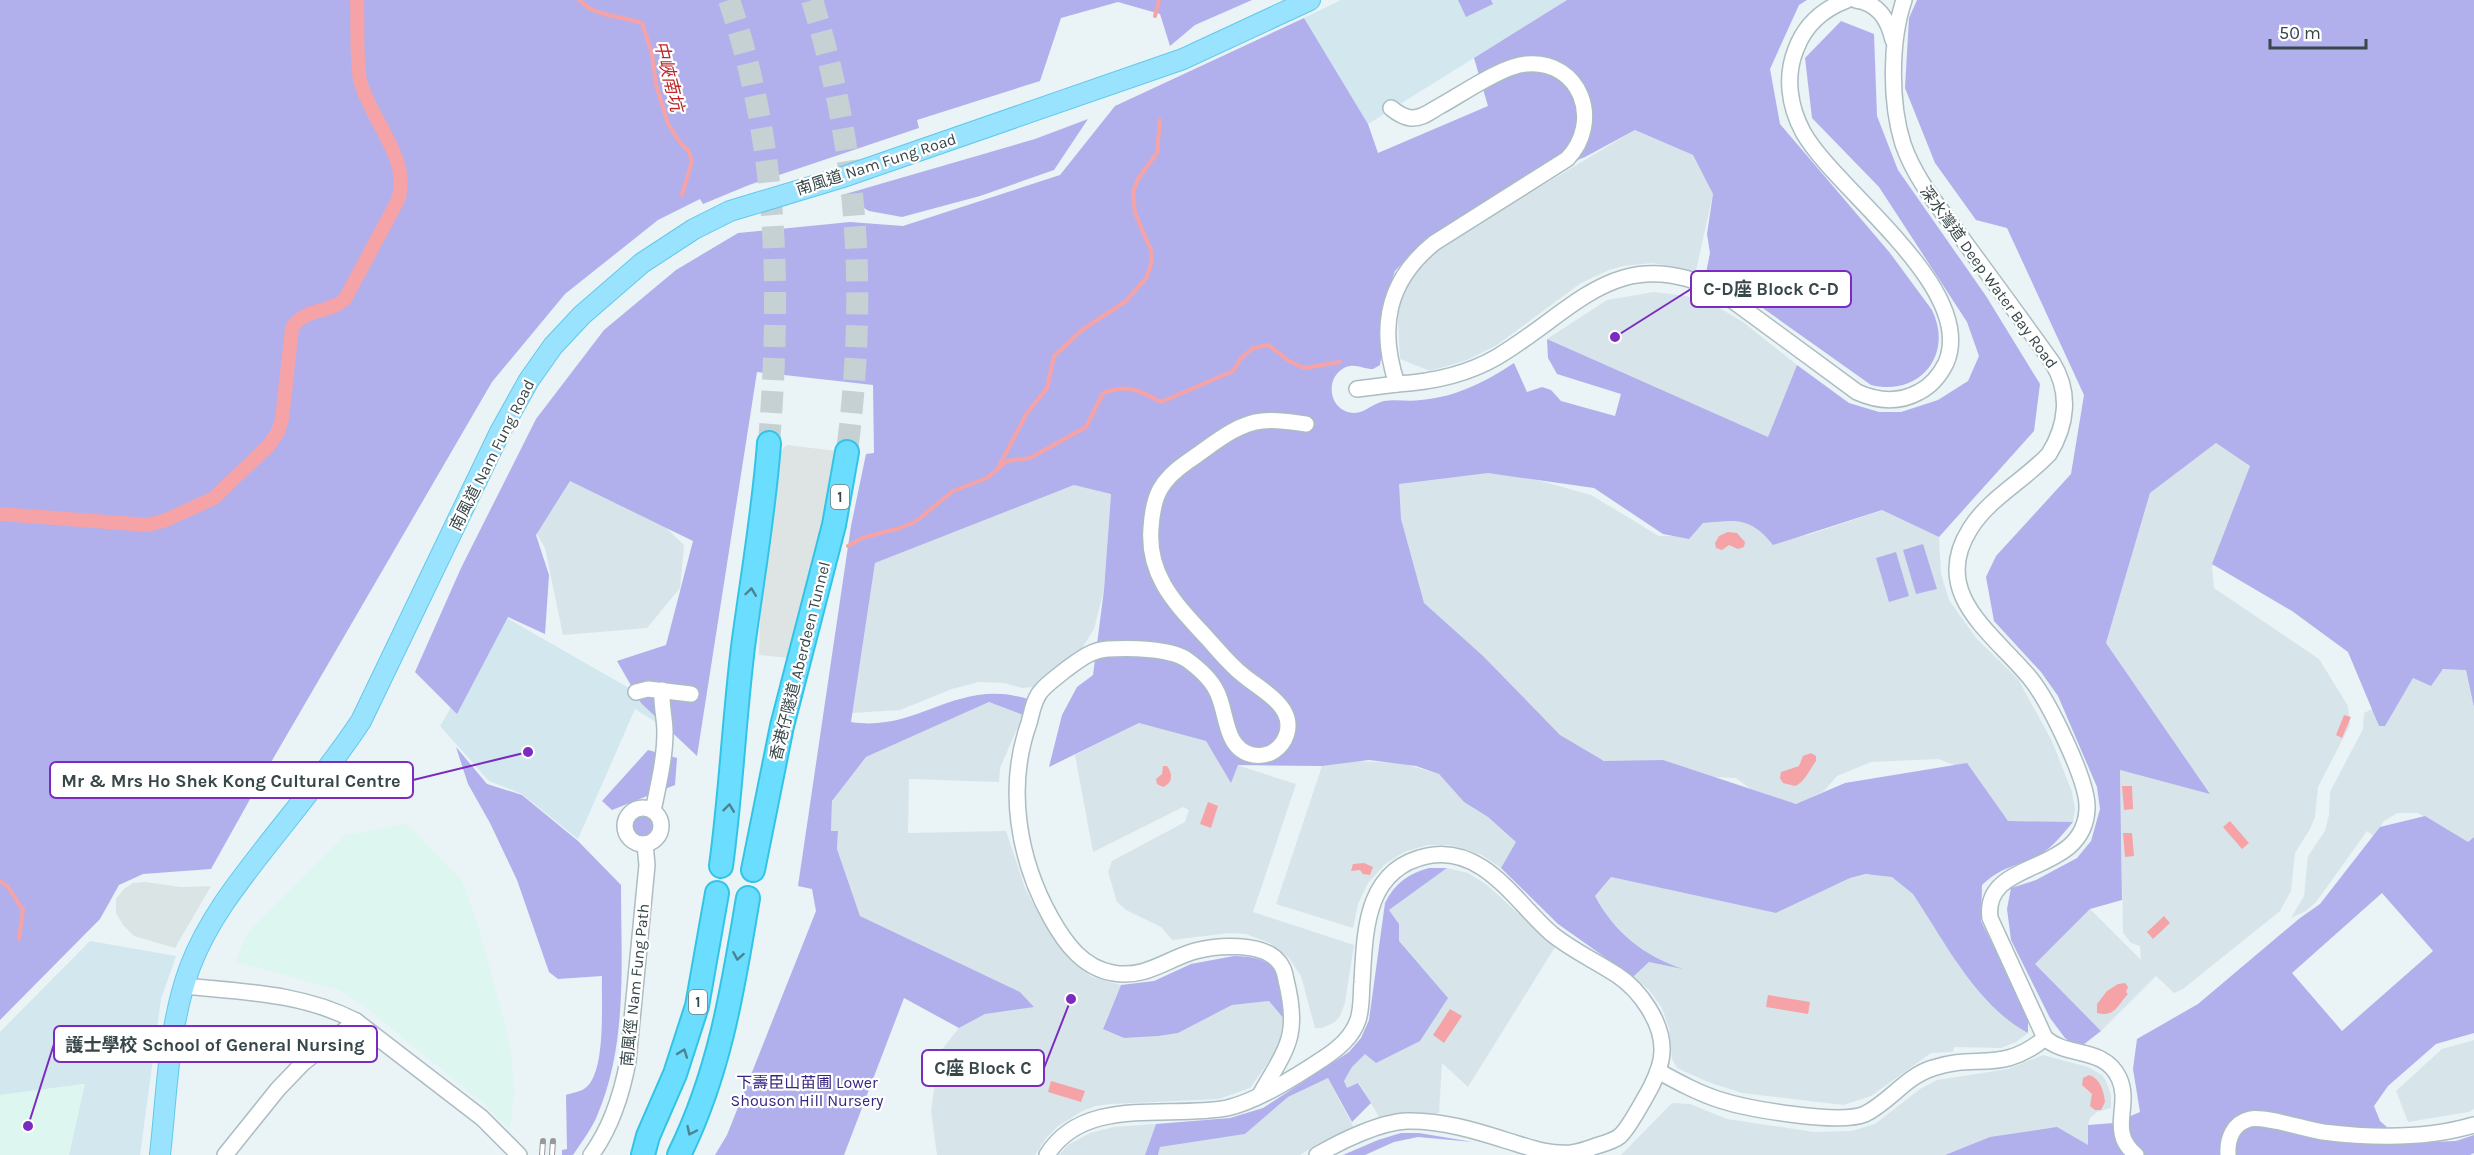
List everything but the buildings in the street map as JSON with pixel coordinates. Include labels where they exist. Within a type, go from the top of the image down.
[{"type":"highway","points":[[721,866],[732,789],[743,650],[769,443]]},
{"type":"highway","name":"香港仔隧道 Aberdeen Tunnel","points":[[753,870],[782,726],[834,525],[848,452]]},
{"type":"highway","name":"1","points":[[645,1146],[675,1074],[697,1006],[717,892]]},
{"type":"highway","name":"1","points":[[679,1155],[694,1124],[715,1067],[733,988],[748,898]]},
{"type":"highway","points":[[629,1155],[645,1146]]},
{"type":"main road","name":"南風道 Nam Fung Road","points":[[160,1155],[173,1035],[184,986],[204,937],[230,892],[332,763],[361,721],[500,432],[529,380],[553,346],[612,287],[677,239],[730,211],[840,178],[1183,59],[1310,0]]},
{"type":"street","points":[[1357,389],[1448,378],[1481,366],[1512,348],[1595,288],[1624,278],[1654,274],[1689,279],[1721,292],[1866,396],[1885,400],[1904,398],[1930,384],[1942,370],[1950,351],[1951,332],[1946,313],[1924,276],[1894,236],[1812,145],[1798,121],[1790,99],[1791,66],[1801,38],[1821,13],[1847,0]]},
{"type":"street","points":[[1856,0],[1871,5],[1884,16],[1896,48]]},
{"type":"street","name":"深水灣道 Deep Water Bay Road","points":[[1900,1],[1896,48],[1896,110],[1899,130],[1909,159],[1927,190],[2052,362],[2060,375],[2065,396],[2063,421],[2055,444],[2041,463],[1976,520],[1965,538],[1958,569],[1960,591],[1970,612],[2027,674],[2047,702],[2082,782],[2087,799],[2086,817],[2075,842],[2061,854],[2004,881],[1995,890],[1990,903],[1993,925],[2033,1007],[2045,1038]]},
{"type":"street","points":[[1391,108],[1405,117],[1424,116],[1507,69],[1536,64],[1555,69],[1571,81],[1582,97],[1586,116],[1583,135],[1574,152],[1567,159],[1434,243],[1424,251],[1406,273],[1393,297],[1388,323],[1388,349],[1397,384]]},
{"type":"street","points":[[1260,1095],[1285,1051],[1292,1029],[1292,1002],[1285,972],[1278,961],[1264,951],[1241,947],[1218,947],[1194,951],[1145,972],[1126,975],[1106,972],[1082,959],[1070,947],[1051,917],[1031,870],[1020,828],[1018,771],[1022,742],[1035,701],[1041,690],[1086,655],[1105,649],[1161,651],[1179,656],[1191,663],[1215,686],[1230,734],[1237,747],[1257,756],[1271,753],[1282,744],[1286,737],[1288,722],[1282,708],[1238,672],[1162,586],[1153,559],[1151,524],[1157,494],[1168,476],[1234,431],[1263,421],[1306,424]]},
{"type":"street","points":[[636,692],[648,689],[691,694]]},
{"type":"street","points":[[653,811],[666,731],[661,704],[662,690]]},
{"type":"street","points":[[636,809],[653,811],[660,821],[660,833],[656,838],[645,844],[630,839],[625,823],[631,813],[636,809]]},
{"type":"street","name":"南風徑 Nam Fung Path","points":[[591,1155],[621,1092],[628,1061],[647,865],[645,844]]},
{"type":"street","points":[[1047,1155],[1066,1133],[1088,1122],[1148,1112],[1227,1108],[1260,1095],[1325,1057],[1350,1036],[1360,1012],[1364,939],[1376,894],[1388,877],[1404,864],[1435,855],[1457,856],[1486,870],[1566,945],[1618,976],[1634,989],[1648,1009],[1659,1032],[1662,1051],[1658,1071],[1648,1093],[1620,1136],[1605,1144],[1572,1153],[1543,1152],[1475,1131],[1410,1121],[1386,1124],[1317,1155]]},
{"type":"street","points":[[184,986],[293,997],[335,1010],[356,1021],[482,1118],[519,1155]]},
{"type":"street","points":[[225,1155],[278,1089],[303,1063],[356,1021]]},
{"type":"street","points":[[1658,1071],[1703,1094],[1731,1103],[1849,1119],[1872,1110],[1912,1078],[1932,1068],[2009,1059],[2028,1051],[2045,1038],[2051,1043],[2097,1056],[2115,1071],[2124,1095],[2121,1131],[2128,1146],[2136,1155]]},
{"type":"street","points":[[2228,1155],[2228,1142],[2233,1132],[2240,1124],[2250,1119],[2322,1132],[2381,1136],[2439,1132],[2474,1125]]},
{"type":"shaded area","points":[[1341,0],[1567,0],[1368,124],[1304,18]]},
{"type":"shaded area","points":[[1635,130],[1693,155],[1713,194],[1696,271],[1653,263],[1609,270],[1581,283],[1497,345],[1467,360],[1430,371],[1400,359],[1398,323],[1402,290],[1431,252]]},
{"type":"shaded area","points":[[1654,292],[1686,296],[1716,306],[1743,322],[1797,365],[1768,437],[1547,339],[1607,300]]},
{"type":"shaded area","points":[[2216,443],[2250,466],[2212,568],[2214,588],[2319,659],[2348,706],[2350,725],[2318,787],[2315,817],[2295,853],[2291,891],[2280,911],[2183,989],[2174,993],[2156,976],[2101,1031],[2034,964],[2090,909],[2141,960],[2140,946],[2131,943],[2123,933],[2120,770],[2209,793],[2106,643],[2150,493]]},
{"type":"shaded area","points":[[787,445],[836,451],[834,471],[790,658],[759,655],[760,617],[774,467],[777,454]]},
{"type":"shaded area","points":[[558,461],[627,491],[684,545],[680,588],[647,628],[563,635],[545,548],[529,520]]},
{"type":"shaded area","points":[[1477,463],[1591,495],[1659,536],[1686,536],[1702,516],[1738,506],[1779,537],[1808,535],[1883,510],[1939,537],[1941,574],[1949,600],[1976,638],[2018,679],[2052,741],[2072,792],[2075,809],[2073,822],[2008,821],[1968,770],[1938,759],[1871,762],[1837,776],[1824,791],[1800,803],[1773,806],[1736,778],[1650,774],[1561,748],[1429,666],[1393,484]]},
{"type":"shaded area","points":[[1074,485],[1111,493],[1104,590],[1094,629],[1081,650],[1033,687],[1022,688],[1004,683],[979,682],[952,689],[900,710],[852,713],[875,563]]},
{"type":"shaded area","points":[[1728,532],[1737,533],[1745,542],[1744,547],[1738,549],[1729,545],[1722,550],[1716,548],[1715,543],[1719,536]]},
{"type":"shaded area","points":[[505,617],[655,703],[656,722],[635,709],[578,839],[522,794],[489,781],[440,726]]},
{"type":"shaded area","points":[[2474,662],[2474,837],[2468,843],[2418,813],[2397,813],[2384,821],[2374,836],[2367,831],[2316,902],[2306,911],[2291,918],[2304,896],[2308,856],[2325,831],[2329,815],[2330,792],[2363,729],[2364,713],[2397,697],[2401,680]]},
{"type":"shaded area","points":[[989,702],[1023,715],[1000,768],[999,782],[909,779],[908,833],[1006,831],[1025,888],[1044,924],[1067,956],[1092,977],[1121,985],[1103,1028],[1124,1038],[1178,1033],[1232,1005],[1269,1001],[1285,1020],[1274,1054],[1250,1088],[1219,1099],[1096,1106],[1082,1111],[1057,1127],[1035,1155],[937,1155],[931,1111],[939,1053],[959,1028],[985,1014],[1033,1006],[1020,992],[860,916],[837,849],[838,832],[831,831],[832,801],[866,757]]},
{"type":"shaded area","points":[[2344,715],[2351,717],[2342,738],[2336,735]]},
{"type":"shaded area","points":[[1139,723],[1206,741],[1231,782],[1237,765],[1296,784],[1253,912],[1354,945],[1345,1003],[1335,1022],[1322,1028],[1315,1028],[1301,976],[1289,958],[1270,943],[1246,934],[1229,933],[1172,940],[1161,927],[1126,910],[1117,902],[1108,872],[1112,861],[1185,822],[1189,810],[1183,807],[1093,852],[1075,755]]},
{"type":"shaded area","points":[[1811,753],[1816,756],[1816,761],[1801,782],[1795,786],[1783,783],[1780,778],[1781,772],[1799,766],[1803,756]]},
{"type":"shaded area","points":[[1353,761],[1401,763],[1439,774],[1464,802],[1488,817],[1517,842],[1501,868],[1482,855],[1450,845],[1428,845],[1404,852],[1384,865],[1368,883],[1358,904],[1353,928],[1276,904],[1322,766]]},
{"type":"shaded area","points":[[1163,766],[1167,766],[1171,775],[1169,783],[1163,787],[1157,784],[1156,779],[1162,774]]},
{"type":"shaded area","points":[[2122,786],[2132,786],[2133,809],[2124,810]]},
{"type":"shaded area","points":[[1208,802],[1218,806],[1211,828],[1200,824]]},
{"type":"shaded area","points":[[2230,821],[2249,843],[2242,849],[2223,827]]},
{"type":"shaded area","points":[[407,824],[462,881],[478,926],[506,1028],[511,1056],[514,1093],[510,1129],[483,1103],[363,1005],[340,990],[235,962],[248,932],[345,835]]},
{"type":"shaded area","points":[[2123,833],[2132,833],[2134,856],[2125,857]]},
{"type":"shaded area","points":[[1364,863],[1373,867],[1370,875],[1363,874],[1360,870],[1351,871],[1353,864]]},
{"type":"shaded area","points":[[1447,868],[1468,873],[1487,885],[1555,947],[1468,1087],[1442,1063],[1439,1113],[1379,1117],[1359,1083],[1347,1089],[1344,1081],[1352,1067],[1365,1054],[1399,940],[1399,924],[1389,910]]},
{"type":"shaded area","points":[[1875,873],[1892,877],[1907,887],[2003,992],[2028,1033],[2016,1042],[2001,1048],[1954,1047],[1953,1052],[1931,1053],[1871,1096],[1844,1105],[1742,1093],[1708,1082],[1677,1068],[1672,1059],[1669,1028],[1662,1008],[1649,990],[1633,977],[1649,962],[1676,967],[1654,957],[1628,939],[1607,916],[1595,896],[1611,877],[1776,913],[1850,878]]},
{"type":"shaded area","points":[[145,882],[181,887],[211,886],[175,948],[134,936],[123,925],[116,913],[116,899],[124,889],[133,883]]},
{"type":"shaded area","points":[[2164,916],[2170,923],[2153,939],[2147,932]]},
{"type":"shaded area","points":[[90,941],[176,956],[161,999],[140,1155],[69,1155],[84,1084],[0,1095],[0,1032]]},
{"type":"shaded area","points":[[2125,983],[2128,987],[2126,992],[2128,994],[2116,1009],[2108,1014],[2097,1013],[2097,1004],[2107,991],[2118,984]]},
{"type":"shaded area","points":[[1768,995],[1810,1002],[1808,1014],[1766,1007]]},
{"type":"shaded area","points":[[1450,1009],[1462,1016],[1444,1043],[1433,1035]]},
{"type":"shaded area","points":[[2474,1040],[2474,1109],[2469,1112],[2408,1122],[2396,1091],[2442,1049]]},
{"type":"shaded area","points":[[2043,1055],[2088,1067],[2102,1075],[2106,1081],[2111,1095],[2111,1108],[2097,1112],[2090,1118],[2089,1145],[1990,1137],[1945,1155],[1621,1155],[1672,1103],[1690,1104],[1727,1119],[1814,1132],[1852,1131],[1875,1124],[1920,1089],[1937,1080],[2008,1069]]},
{"type":"shaded area","points":[[2089,1075],[2099,1082],[2102,1089],[2105,1102],[2101,1110],[2095,1110],[2090,1106],[2092,1094],[2082,1085],[2083,1078]]},
{"type":"shaded area","points":[[1328,1078],[1354,1128],[1319,1143],[1300,1155],[1158,1155],[1160,1147],[1245,1134],[1288,1097]]},
{"type":"shaded area","points":[[1051,1081],[1085,1091],[1081,1102],[1048,1092]]},
{"type":"shaded area","points":[[85,1084],[69,1155],[0,1155],[0,1095]]},
{"type":"shaded area","points":[[1156,1124],[1145,1155],[1059,1155],[1068,1145],[1090,1133],[1114,1127]]},
{"type":"green space","points":[[0,0],[1252,0],[1195,25],[1170,46],[1160,14],[1118,2],[1061,18],[1040,81],[917,120],[919,128],[749,185],[703,204],[700,199],[658,220],[565,294],[492,382],[211,869],[143,874],[119,885],[100,919],[0,1020]]},
{"type":"green space","points":[[1458,0],[1491,0],[1493,4],[1466,17]]},
{"type":"green space","name":"下壽臣山苗圃 Lower Shouson Hill Nursery","points":[[1567,0],[1807,0],[1799,5],[1770,69],[1780,124],[1890,253],[1932,310],[1938,327],[1935,357],[1928,369],[1904,385],[1888,387],[1871,385],[1726,282],[1706,273],[1710,253],[1707,234],[1713,194],[1693,155],[1635,130],[1585,157],[1553,170],[1425,240],[1395,271],[1382,310],[1383,347],[1380,365],[1373,369],[1350,366],[1335,376],[1332,396],[1339,407],[1356,413],[1384,401],[1416,401],[1446,396],[1481,382],[1514,363],[1527,392],[1542,387],[1551,390],[1561,401],[1615,416],[1621,394],[1557,374],[1548,358],[1547,339],[1768,437],[1797,365],[1849,403],[1879,412],[1901,412],[1938,400],[1968,381],[1979,356],[1967,322],[1879,187],[1812,118],[1805,58],[1841,21],[1874,34],[1877,116],[1898,170],[1986,296],[2040,384],[2034,431],[1939,537],[1882,510],[1773,545],[1757,529],[1734,521],[1703,523],[1689,539],[1663,534],[1594,488],[1488,473],[1399,484],[1401,519],[1424,603],[1483,656],[1560,735],[1604,761],[1663,760],[1796,804],[1845,783],[1967,763],[2008,821],[2073,822],[2044,852],[2003,870],[1982,885],[1981,921],[2023,1006],[2028,1020],[2028,1033],[1993,1007],[1978,990],[1950,952],[1913,894],[1892,877],[1866,874],[1850,878],[1776,913],[1611,877],[1595,896],[1611,921],[1643,950],[1683,969],[1649,962],[1633,977],[1558,924],[1501,868],[1516,842],[1488,817],[1464,802],[1439,774],[1416,766],[1369,760],[1322,766],[1238,765],[1231,783],[1206,741],[1139,723],[1049,767],[1062,715],[1077,687],[1093,675],[1104,590],[1111,494],[1074,485],[875,563],[851,722],[875,723],[897,720],[980,695],[1003,694],[1028,699],[1023,715],[989,702],[866,757],[832,801],[831,831],[838,831],[837,849],[860,916],[1020,992],[1034,1007],[985,1014],[959,1028],[904,998],[844,1155],[715,1155],[727,1135],[816,911],[812,889],[798,886],[851,526],[866,454],[874,453],[873,385],[757,372],[697,756],[641,703],[617,661],[666,645],[693,541],[570,481],[536,535],[549,575],[545,634],[508,617],[457,714],[415,672],[461,568],[536,419],[604,330],[676,270],[738,233],[850,222],[903,226],[1060,175],[1115,106],[1304,18],[1368,124],[1378,153],[1488,106],[1474,58]]},
{"type":"green space","points":[[1917,0],[2474,0],[2474,707],[2466,670],[2443,669],[2431,686],[2413,678],[2385,726],[2379,726],[2348,652],[2292,611],[2212,564],[2250,466],[2216,443],[2150,493],[2106,643],[2210,794],[2120,770],[2122,900],[2090,909],[2035,964],[2101,1031],[2079,1048],[2065,1038],[2050,1018],[2011,940],[2007,909],[2011,888],[2036,880],[2077,858],[2091,841],[2100,809],[2097,787],[2058,696],[2041,672],[1994,621],[1986,577],[1996,556],[2071,474],[2084,395],[2007,228],[1976,220],[1935,163],[1905,88],[1909,18]]},
{"type":"green space","points":[[1088,119],[1054,170],[980,196],[902,217],[869,211],[842,195],[1035,139]]},
{"type":"green space","points":[[1923,544],[1937,589],[1916,594],[1903,550]]},
{"type":"green space","points":[[1896,552],[1909,596],[1889,602],[1876,558]]},
{"type":"green space","points":[[456,747],[487,784],[522,795],[578,841],[621,885],[621,1002],[614,1060],[597,1116],[573,1155],[562,1155],[562,1150],[567,1149],[566,1095],[584,1089],[591,1081],[596,1069],[600,1054],[602,976],[558,979],[549,972],[517,880],[490,823],[468,784]]},
{"type":"green space","points":[[648,750],[677,758],[675,785],[612,810],[602,801]]},
{"type":"green space","points":[[643,815],[651,819],[655,827],[651,835],[643,839],[635,835],[631,827],[635,819]]},
{"type":"green space","points":[[2425,816],[2468,842],[2474,837],[2474,1033],[2436,1044],[2388,1086],[2374,1106],[2380,1121],[2405,1143],[2456,1141],[2474,1135],[2474,1153],[2470,1155],[1945,1155],[1990,1137],[2057,1127],[2088,1145],[2088,1125],[2114,1123],[2140,1112],[2133,1069],[2137,1039],[2198,1004],[2300,918],[2320,904],[2380,827]],"holes":[[[2382,893],[2433,951],[2342,1031],[2292,973]]]},
{"type":"green space","points":[[1429,868],[1447,868],[1389,910],[1399,924],[1399,941],[1448,998],[1420,1041],[1376,1063],[1365,1054],[1352,1067],[1344,1081],[1347,1088],[1358,1083],[1371,1103],[1352,1122],[1328,1078],[1288,1097],[1245,1134],[1160,1147],[1158,1155],[1145,1155],[1156,1124],[1230,1118],[1263,1108],[1349,1052],[1361,1038],[1369,1020],[1385,903],[1403,880]]},
{"type":"green space","points":[[1234,956],[1251,957],[1263,961],[1277,973],[1285,1020],[1269,1001],[1232,1005],[1178,1033],[1124,1038],[1103,1029],[1121,985],[1154,981],[1191,964]]},
{"type":"green space","points":[[1401,1133],[1419,1133],[1473,1142],[1418,1137],[1394,1142],[1365,1155],[1343,1155]]},
{"type":"waterway","points":[[0,514],[148,525],[166,520],[214,498],[269,445],[278,432],[282,419],[292,328],[304,317],[339,304],[345,299],[397,202],[401,187],[400,171],[395,156],[360,80],[357,0]]},
{"type":"waterway","name":"中峽南坑","points":[[579,0],[601,13],[642,23],[652,54],[656,85],[668,124],[681,144],[688,150],[692,161],[682,195]]},
{"type":"waterway","points":[[1155,16],[1159,0]]},
{"type":"waterway","points":[[999,466],[1027,413],[1047,388],[1054,356],[1082,330],[1126,301],[1146,278],[1152,262],[1151,250],[1135,213],[1133,192],[1138,179],[1157,153],[1160,120]]},
{"type":"waterway","points":[[848,546],[862,538],[915,522],[953,491],[987,478],[1007,461],[1030,458],[1086,427],[1103,393],[1126,388],[1161,402],[1233,371],[1241,358],[1253,348],[1268,345],[1289,361],[1304,368],[1340,362]]},
{"type":"waterway","points":[[0,881],[8,887],[23,910],[19,939]]},
{"type":"tunnel","points":[[729,0],[746,55],[758,110],[767,165],[772,219],[775,330],[769,443]]},
{"type":"tunnel","points":[[812,0],[828,57],[840,113],[855,224],[857,336],[847,452]]},
{"type":"railway","points":[[542,1155],[543,1141]]},
{"type":"railway","points":[[552,1155],[553,1141]]},
{"type":"place","name":"C-D座 Block C-D","points":[[1615,337]]},
{"type":"place","name":"Mr & Mrs Ho Shek Kong Cultural Centre","points":[[528,752]]},
{"type":"place","name":"C座 Block C","points":[[1071,999]]},
{"type":"place","name":"護士學校 School of General Nursing","points":[[28,1126]]}]
